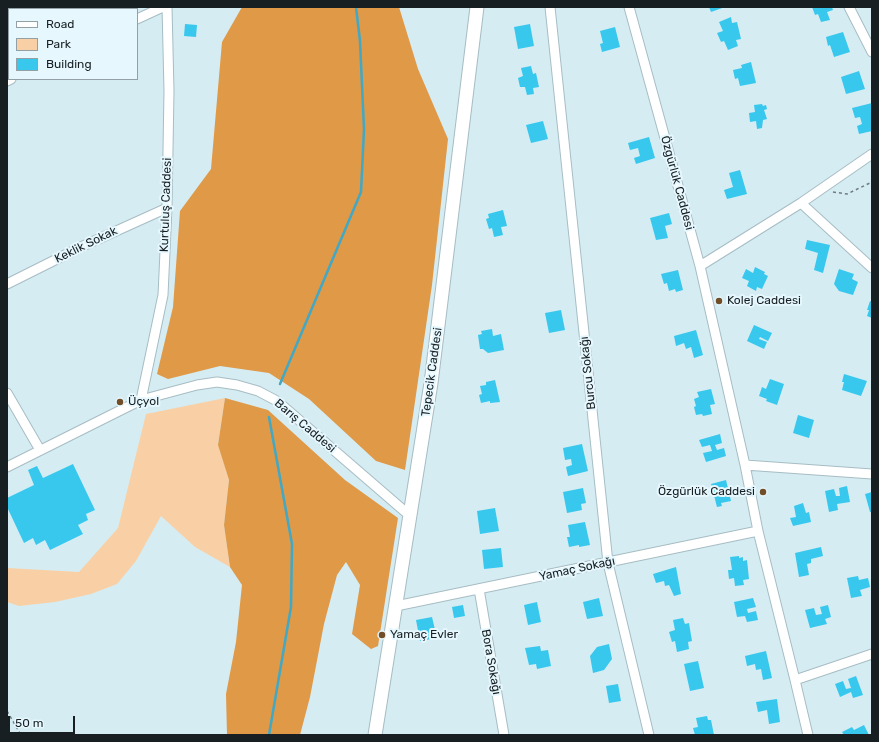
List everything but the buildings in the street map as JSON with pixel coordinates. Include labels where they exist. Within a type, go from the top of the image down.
[{"type":"street","points":[[138,19],[163,7]]},
{"type":"street","name":"Kurtuluş Caddesi","points":[[141,400],[162,295],[167,208],[169,91],[167,7]]},
{"type":"street","name":"Tepecik Caddesi","points":[[375,735],[431,383],[477,7]]},
{"type":"street","name":"Burcu Sokağı","points":[[550,7],[608,563],[649,735]]},
{"type":"street","name":"Özgürlük Caddesi","points":[[629,7],[700,266],[745,465],[758,531],[808,735]]},
{"type":"street","points":[[849,7],[872,52]]},
{"type":"street","points":[[700,266],[801,202],[872,154]]},
{"type":"street","points":[[801,202],[872,268]]},
{"type":"street","name":"Keklik Sokak","points":[[7,284],[83,246],[167,208]]},
{"type":"street","name":"Barış Caddesi","points":[[7,467],[141,400],[197,385],[217,382],[258,391],[277,401],[410,515]]},
{"type":"street","points":[[7,393],[40,450]]},
{"type":"street","points":[[745,465],[872,474]]},
{"type":"street","name":"Yamaç Sokağı","points":[[396,606],[758,531]]},
{"type":"street","name":"Bora Sokağı","points":[[479,589],[504,735]]},
{"type":"street","points":[[795,680],[872,654]]},
{"type":"path","points":[[819,190],[847,194],[872,182]]},
{"type":"path","points":[[7,711],[20,735]]},
{"type":"green space","points":[[225,398],[218,444],[229,480],[224,525],[230,567],[195,547],[161,516],[136,561],[117,584],[91,594],[55,602],[19,606],[7,602],[7,568],[79,572],[118,528],[146,414]]},
{"type":"shaded area","points":[[242,7],[399,7],[418,69],[448,139],[432,285],[405,470],[376,461],[309,399],[269,373],[220,366],[168,379],[157,374],[173,307],[180,211],[211,169],[222,42]]},
{"type":"shaded area","points":[[225,398],[268,410],[345,480],[398,518],[378,646],[371,649],[352,634],[360,585],[346,562],[337,575],[324,624],[310,697],[300,735],[227,735],[226,694],[236,642],[242,585],[230,567],[224,525],[229,480],[218,445]]},
{"type":"waterway","points":[[280,384],[361,192],[364,129],[360,41],[356,7]]},
{"type":"waterway","points":[[269,417],[292,544],[291,607],[269,735]]},
{"type":"place","name":"Kolej Caddesi","points":[[719,301]]},
{"type":"place","name":"Üçyol","points":[[120,402]]},
{"type":"place","name":"Özgürlük Caddesi","points":[[763,492]]},
{"type":"place","name":"Yamaç Evler","points":[[382,635]]}]
